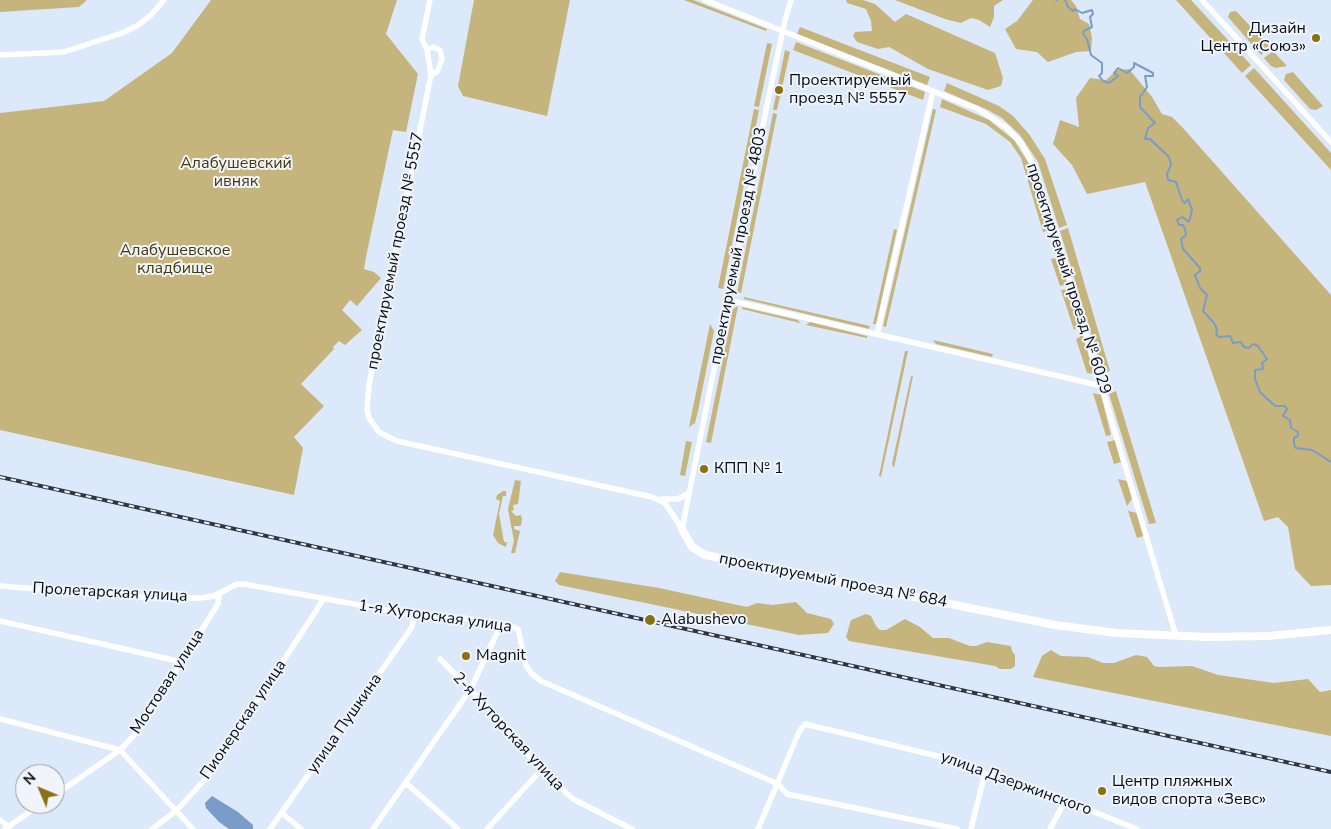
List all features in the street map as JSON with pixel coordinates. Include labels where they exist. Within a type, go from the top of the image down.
[{"type":"street","points":[[0,55],[64,52],[122,33],[138,26],[164,0]]},
{"type":"street","points":[[427,50],[422,39],[430,0]]},
{"type":"street","name":"проектируемый проезд № 6029","points":[[705,0],[978,108],[998,121],[1015,136],[1028,155],[1055,230],[1176,636]]},
{"type":"street","name":"проектируемый проезд № 4803","points":[[682,529],[782,31],[791,0]]},
{"type":"street","points":[[1202,0],[1331,142]]},
{"type":"street","name":"проектируемый проезд № 5557","points":[[374,426],[367,410],[369,385],[431,75],[427,50],[433,47],[440,50],[442,54],[440,66],[431,75]]},
{"type":"street","points":[[877,334],[933,91]]},
{"type":"street","points":[[728,300],[1102,386]]},
{"type":"street","name":"проектируемый проезд № 684","points":[[374,426],[383,436],[397,442],[652,497],[666,503],[696,551],[719,559],[1047,623],[1117,633],[1176,636],[1269,636],[1331,630]]},
{"type":"street","points":[[652,497],[672,500],[689,493]]},
{"type":"street","name":"1-я Хуторская улица","points":[[219,594],[231,586],[244,584],[415,616],[463,618],[490,622],[499,629],[505,624],[518,629],[526,665],[541,681],[778,784]]},
{"type":"street","name":"Пролетарская улица","points":[[0,586],[152,598],[201,598],[219,594]]},
{"type":"street","name":"Мостовая улица","points":[[65,788],[120,750],[138,731],[218,604],[219,594]]},
{"type":"street","name":"Пионерская улица","points":[[152,829],[176,811],[209,775],[324,600]]},
{"type":"street","name":"улица Пушкина","points":[[270,829],[283,814],[412,627],[415,616]]},
{"type":"street","points":[[0,621],[182,662]]},
{"type":"street","points":[[373,829],[470,690],[499,629]]},
{"type":"street","name":"2-я Хуторская улица","points":[[440,659],[506,727],[540,770],[573,799],[632,829]]},
{"type":"street","points":[[0,719],[120,750],[193,829]]},
{"type":"street","name":"улица Дзержинского","points":[[778,784],[799,732],[805,724],[954,760],[985,773],[1042,790],[1122,827],[1137,829]]},
{"type":"street","points":[[487,829],[540,770]]},
{"type":"street","points":[[971,829],[985,773]]},
{"type":"street","points":[[406,783],[458,829]]},
{"type":"street","points":[[758,829],[778,784],[787,794],[958,829]]},
{"type":"street","points":[[1050,829],[1064,801]]},
{"type":"street","points":[[0,820],[7,828],[27,814]]},
{"type":"street","points":[[283,814],[301,829]]},
{"type":"green space","points":[[0,0],[87,0],[79,7],[0,12]]},
{"type":"green space","name":"Алабушевское кладбище","points":[[211,0],[397,0],[386,34],[418,74],[406,132],[393,130],[367,252],[364,269],[374,272],[381,278],[357,306],[350,300],[342,310],[362,330],[345,345],[339,341],[333,347],[334,349],[301,384],[324,406],[294,437],[303,448],[294,495],[0,430],[0,113],[104,101],[172,53]]},
{"type":"green space","points":[[474,0],[570,0],[547,116],[463,96],[458,86]]},
{"type":"green space","points":[[684,0],[693,0],[767,29],[766,31]]},
{"type":"green space","points":[[846,0],[863,0],[875,4],[895,22],[906,14],[995,53],[1003,78],[1001,86],[988,90],[928,69],[889,47],[878,49],[857,42],[853,36],[855,32],[872,31],[871,21],[866,9],[847,3]]},
{"type":"green space","points":[[895,0],[1003,0],[994,6],[994,17],[990,27],[979,20],[971,18],[961,23],[945,19]]},
{"type":"green space","points":[[1033,0],[1071,0],[1076,6],[1080,19],[1089,24],[1092,38],[1091,51],[1076,52],[1048,62],[1037,52],[1016,49],[1005,29],[1017,21]]},
{"type":"green space","points":[[1176,0],[1191,0],[1251,65],[1242,73]]},
{"type":"green space","points":[[1236,11],[1270,47],[1261,55],[1228,17],[1230,12]]},
{"type":"green space","points":[[800,27],[930,77],[927,85],[797,34]]},
{"type":"green space","points":[[796,42],[925,92],[923,100],[793,50]]},
{"type":"green space","points":[[767,43],[772,44],[759,107],[754,106]]},
{"type":"green space","points":[[785,50],[790,52],[777,110],[773,110]]},
{"type":"green space","points":[[1273,51],[1287,66],[1276,68],[1271,66],[1264,58]]},
{"type":"green space","points":[[1254,68],[1331,153],[1331,170],[1245,76]]},
{"type":"green space","points":[[1129,69],[1152,97],[1162,114],[1172,117],[1183,128],[1331,295],[1331,585],[1311,586],[1295,569],[1288,527],[1278,517],[1264,521],[1145,182],[1087,194],[1072,165],[1053,144],[1060,120],[1079,127],[1076,98],[1090,78],[1106,80],[1117,70]]},
{"type":"green space","points":[[1293,72],[1323,106],[1316,110],[1310,109],[1284,80],[1286,74]]},
{"type":"green space","points":[[947,83],[999,106],[1013,116],[1029,134],[1045,159],[1067,225],[1059,228],[1038,162],[1020,135],[1002,118],[944,91]]},
{"type":"green space","points":[[942,99],[989,120],[1014,140],[1031,167],[1051,230],[1043,232],[1021,158],[1010,142],[986,124],[940,107]]},
{"type":"green space","points":[[754,109],[759,110],[723,289],[718,288]]},
{"type":"green space","points":[[933,109],[936,110],[886,327],[883,326]]},
{"type":"green space","points":[[773,113],[777,114],[741,293],[737,292]]},
{"type":"green space","points":[[1068,228],[1110,371],[1103,373],[1060,231]]},
{"type":"green space","points":[[894,229],[897,230],[876,324],[873,324]]},
{"type":"green space","points":[[1056,258],[1060,260],[1067,284],[1060,286],[1051,259]]},
{"type":"green space","points":[[1069,289],[1080,326],[1074,330],[1061,290]]},
{"type":"green space","points":[[744,297],[870,326],[869,329],[744,299]]},
{"type":"green space","points":[[738,306],[711,443],[706,442],[733,309]]},
{"type":"green space","points":[[742,307],[798,320],[800,323],[742,309]]},
{"type":"green space","points":[[810,322],[867,336],[867,338],[806,325]]},
{"type":"green space","points":[[710,324],[714,331],[698,411],[695,423],[689,427]]},
{"type":"green space","points":[[1079,332],[1082,333],[1094,374],[1087,373],[1076,339],[1080,337]]},
{"type":"green space","points":[[933,340],[993,354],[992,357],[936,344]]},
{"type":"green space","points":[[905,351],[908,351],[881,477],[879,476]]},
{"type":"green space","points":[[911,376],[913,376],[894,468],[892,464]]},
{"type":"green space","points":[[1116,391],[1156,523],[1149,524],[1109,394]]},
{"type":"green space","points":[[1093,393],[1101,395],[1111,435],[1106,436]]},
{"type":"green space","points":[[1115,440],[1121,462],[1114,464],[1107,442]]},
{"type":"green space","points":[[686,441],[692,442],[685,476],[680,475]]},
{"type":"green space","points":[[1118,479],[1127,481],[1132,499],[1127,506]]},
{"type":"green space","points":[[515,480],[521,481],[518,504],[513,505],[514,510],[511,511],[516,516],[521,515],[522,519],[521,526],[514,526],[514,529],[520,531],[515,553],[511,553],[514,541],[508,509]]},
{"type":"green space","points":[[506,491],[506,496],[503,496],[499,514],[504,542],[507,542],[506,547],[498,543],[493,535],[500,501],[496,499],[497,495]]},
{"type":"green space","points":[[1128,511],[1137,513],[1144,536],[1137,538]]},
{"type":"green space","points":[[560,572],[659,588],[747,607],[757,603],[773,605],[796,602],[807,613],[831,619],[834,624],[828,633],[799,635],[559,585],[555,581]]},
{"type":"green space","points":[[866,614],[871,616],[880,630],[886,630],[905,619],[920,627],[933,638],[949,638],[970,646],[987,642],[1011,646],[1015,655],[1015,666],[1011,669],[1000,669],[995,666],[849,641],[846,637],[851,620]]},
{"type":"green space","points":[[1051,650],[1061,656],[1088,657],[1103,663],[1114,663],[1136,655],[1147,657],[1154,666],[1192,666],[1218,675],[1274,683],[1308,679],[1320,692],[1331,690],[1331,736],[1033,677],[1042,656]]},
{"type":"water","points":[[212,796],[238,812],[253,825],[253,829],[229,829],[219,822],[206,808],[205,803]]},
{"type":"waterway","points":[[1065,0],[1068,7],[1073,11],[1075,9],[1082,13],[1092,10],[1093,14],[1090,17],[1092,27],[1084,31],[1083,34],[1087,39],[1091,55],[1102,63],[1102,73],[1099,76],[1103,81],[1109,83],[1118,76],[1114,73],[1118,68],[1127,73],[1134,67],[1134,63],[1153,73],[1153,76],[1145,76],[1147,87],[1140,97],[1140,107],[1155,123],[1148,128],[1145,139],[1150,139],[1169,157],[1171,165],[1167,174],[1168,180],[1176,182],[1182,200],[1185,203],[1188,199],[1192,210],[1189,222],[1182,217],[1177,220],[1179,225],[1183,225],[1185,229],[1186,235],[1181,239],[1183,249],[1200,268],[1200,271],[1195,275],[1200,288],[1207,295],[1203,311],[1214,323],[1217,329],[1216,334],[1219,337],[1230,336],[1233,343],[1241,342],[1244,347],[1249,348],[1253,344],[1258,346],[1267,359],[1262,363],[1263,369],[1255,370],[1255,379],[1260,392],[1275,406],[1285,406],[1287,409],[1283,416],[1290,420],[1291,428],[1298,432],[1298,436],[1294,438],[1296,448],[1312,450],[1331,462]]},
{"type":"railway","points":[[0,477],[1331,772]]},
{"type":"place","name":"Дизайн Центр «Союз»","points":[[1316,38]]},
{"type":"place","name":"Проектируемый проезд № 5557","points":[[779,90]]},
{"type":"place","name":"КПП № 1","points":[[704,469]]},
{"type":"place","name":"Alabushevo","points":[[650,620]]},
{"type":"place","name":"Magnit","points":[[466,656]]},
{"type":"place","name":"Центр пляжных видов спорта «Зевс»","points":[[1102,791]]},
{"type":"park label","name":"Алабушевский ивняк","points":[[236,173]]}]
